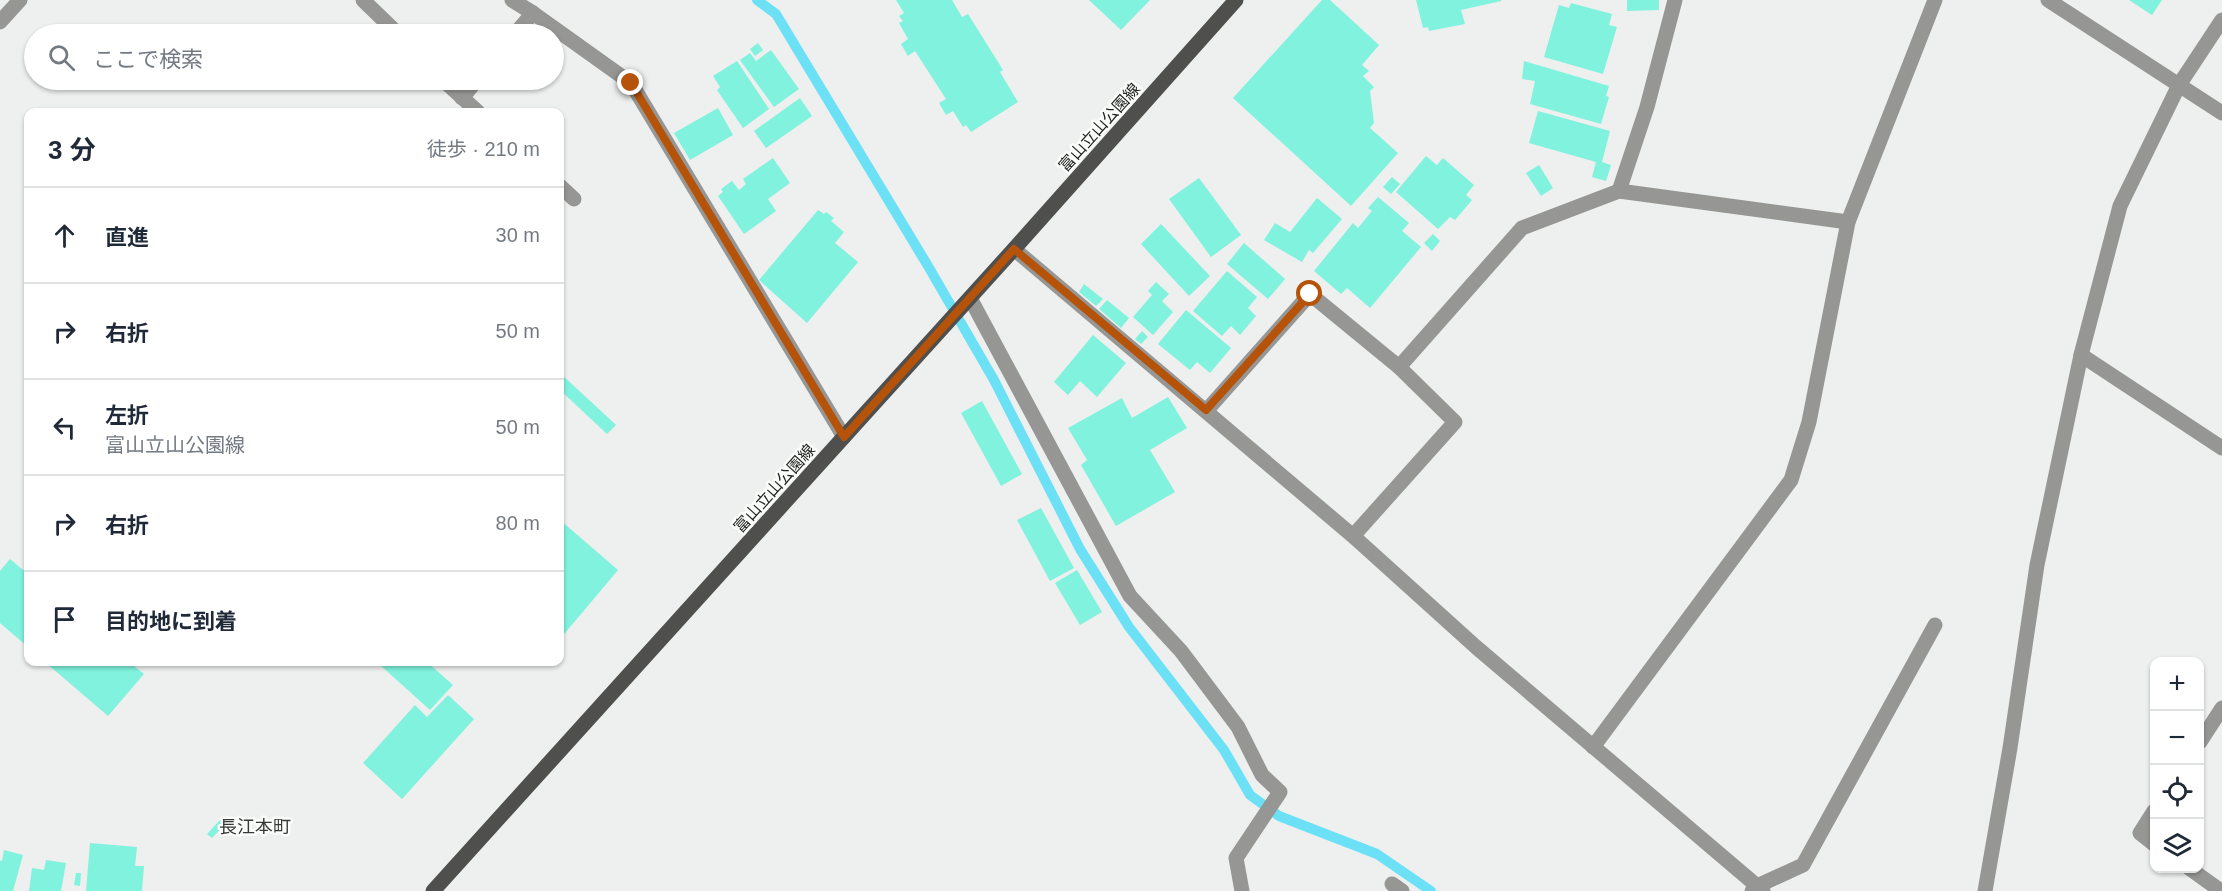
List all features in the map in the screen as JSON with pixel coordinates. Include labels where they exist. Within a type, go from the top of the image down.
[{"type":"main road","name":"富山立山公園線","points":[[433,891],[970,298],[1236,0]]},
{"type":"street","points":[[0,22],[20,0]]},
{"type":"street","points":[[363,0],[388,24]]},
{"type":"street","points":[[512,0],[548,24]]},
{"type":"street","points":[[1619,192],[1647,107],[1675,0]]},
{"type":"street","points":[[1593,747],[1791,480],[1809,422],[1848,222],[1935,0]]},
{"type":"street","points":[[2048,0],[2222,113]]},
{"type":"street","points":[[524,24],[533,13]]},
{"type":"street","points":[[1985,891],[2010,748],[2037,565],[2081,355],[2120,206],[2178,85],[2222,20]]},
{"type":"street","points":[[564,35],[631,83],[844,437]]},
{"type":"street","points":[[454,90],[473,108]]},
{"type":"street","points":[[462,98],[469,90]]},
{"type":"street","points":[[564,190],[574,199]]},
{"type":"street","points":[[1398,367],[1521,228],[1619,192],[1848,222]]},
{"type":"street","points":[[1014,249],[1353,536],[1476,647],[1757,889],[1803,865],[1935,626]]},
{"type":"street","points":[[1206,410],[1310,294],[1398,367],[1455,422],[1353,536]]},
{"type":"street","points":[[970,298],[1130,596],[1181,651],[1238,727],[1262,776],[1280,792],[1236,858],[1242,891]]},
{"type":"street","points":[[2081,355],[2222,448]]},
{"type":"street","points":[[2204,735],[2222,708]]},
{"type":"street","points":[[2150,817],[2140,833],[2150,841]]},
{"type":"street","points":[[2196,873],[2221,891]]},
{"type":"building","points":[[896,0],[952,0],[962,17],[968,14],[1003,70],[1000,72],[1018,102],[971,132],[966,125],[963,127],[953,111],[946,115],[939,103],[946,99],[915,51],[908,56],[901,44],[908,39],[899,23],[903,21],[899,16],[904,13]]},
{"type":"building","points":[[1089,0],[1150,0],[1121,30]]},
{"type":"building","points":[[1322,0],[1330,0],[1379,45],[1362,65],[1369,71],[1363,76],[1374,87],[1370,91],[1374,123],[1370,128],[1398,153],[1351,206],[1233,98]]},
{"type":"building","points":[[1416,0],[1501,1],[1461,10],[1465,24],[1429,31],[1428,27],[1423,28]]},
{"type":"building","points":[[1627,0],[1659,0],[1659,10],[1627,11]]},
{"type":"building","points":[[2129,0],[2162,0],[2152,15]]},
{"type":"building","points":[[1571,3],[1612,14],[1609,25],[1617,27],[1603,74],[1544,57],[1559,5],[1569,8]]},
{"type":"building","points":[[758,43],[763,50],[755,56],[750,49]]},
{"type":"building","points":[[771,50],[799,89],[774,107],[740,60],[750,53],[756,61]]},
{"type":"building","points":[[737,61],[769,109],[743,128],[717,90],[720,87],[713,76]]},
{"type":"building","points":[[1524,61],[1609,86],[1606,96],[1609,97],[1601,124],[1530,104],[1535,81],[1522,79]]},
{"type":"building","points":[[800,98],[812,116],[766,148],[754,131]]},
{"type":"building","points":[[718,108],[733,135],[690,160],[674,133]]},
{"type":"building","points":[[1538,111],[1610,131],[1602,162],[1611,165],[1606,181],[1592,177],[1596,162],[1529,143]]},
{"type":"building","points":[[1426,156],[1437,165],[1443,158],[1474,185],[1466,195],[1472,200],[1455,220],[1450,217],[1438,229],[1396,192]]},
{"type":"building","points":[[773,158],[790,183],[768,199],[776,211],[744,234],[718,196],[723,192],[721,189],[732,181],[739,190],[746,184],[743,179]]},
{"type":"building","points":[[1539,165],[1553,188],[1541,196],[1526,173]]},
{"type":"building","points":[[1392,177],[1400,184],[1391,194],[1383,187]]},
{"type":"building","points":[[1199,178],[1241,235],[1211,257],[1169,199]]},
{"type":"building","points":[[1378,197],[1409,223],[1402,231],[1421,247],[1370,308],[1347,288],[1341,294],[1314,271],[1353,223],[1358,228],[1372,211],[1368,208]]},
{"type":"building","points":[[1317,198],[1342,219],[1313,253],[1309,250],[1302,262],[1264,240],[1275,223],[1290,232]]},
{"type":"building","points":[[818,210],[834,218],[831,221],[844,232],[835,243],[858,262],[807,323],[759,280]]},
{"type":"building","points":[[1161,224],[1210,276],[1189,296],[1141,244]]},
{"type":"building","points":[[1433,234],[1440,241],[1432,251],[1424,243]]},
{"type":"building","points":[[1244,243],[1285,279],[1268,299],[1227,264]]},
{"type":"building","points":[[1227,271],[1257,297],[1248,308],[1256,316],[1240,335],[1231,326],[1222,336],[1193,311]]},
{"type":"building","points":[[1156,282],[1169,294],[1162,301],[1173,312],[1153,335],[1133,317],[1152,295],[1148,291]]},
{"type":"building","points":[[1084,284],[1103,299],[1096,306],[1079,292]]},
{"type":"building","points":[[1107,300],[1129,318],[1121,328],[1099,309]]},
{"type":"building","points":[[1186,310],[1231,348],[1210,373],[1197,362],[1190,370],[1158,344]]},
{"type":"building","points":[[1142,331],[1148,337],[1141,344],[1135,339]]},
{"type":"building","points":[[1093,335],[1126,363],[1097,397],[1080,381],[1068,395],[1054,382]]},
{"type":"building","points":[[564,377],[616,425],[607,434],[564,394]]},
{"type":"building","points":[[1168,397],[1187,428],[1150,450],[1175,492],[1116,526],[1081,465],[1087,460],[1068,428],[1122,398],[1132,418]]},
{"type":"building","points":[[982,401],[1022,474],[1001,486],[961,413]]},
{"type":"building","points":[[1041,508],[1074,568],[1050,581],[1017,520]]},
{"type":"building","points":[[564,523],[618,570],[564,634]]},
{"type":"building","points":[[10,559],[24,571],[24,644],[0,623],[0,571]]},
{"type":"building","points":[[1077,570],[1102,612],[1080,625],[1055,583]]},
{"type":"building","points":[[50,666],[134,666],[144,674],[108,716]]},
{"type":"building","points":[[381,666],[432,666],[453,685],[430,710]]},
{"type":"building","points":[[448,695],[474,719],[402,799],[363,763],[415,705],[427,717]]},
{"type":"building","points":[[220,820],[225,824],[212,838],[207,834]]},
{"type":"building","points":[[90,843],[137,847],[135,866],[144,866],[142,891],[86,891]]},
{"type":"building","points":[[4,850],[23,855],[13,891],[0,891],[0,860],[2,861]]},
{"type":"building","points":[[46,860],[66,863],[61,891],[29,891],[32,868],[44,870]]},
{"type":"building","points":[[76,873],[81,873],[80,886],[74,885]]},
{"type":"waterway","points":[[757,0],[776,14],[928,266],[994,380],[1080,549],[1129,627],[1224,750],[1250,795],[1279,816],[1377,854],[1431,891]]},
{"type":"district","name":"長江本町","points":[[255,827]]},
{"type":"route","points":[[631,83],[844,437],[1014,249],[1206,410],[1310,294]]}]
